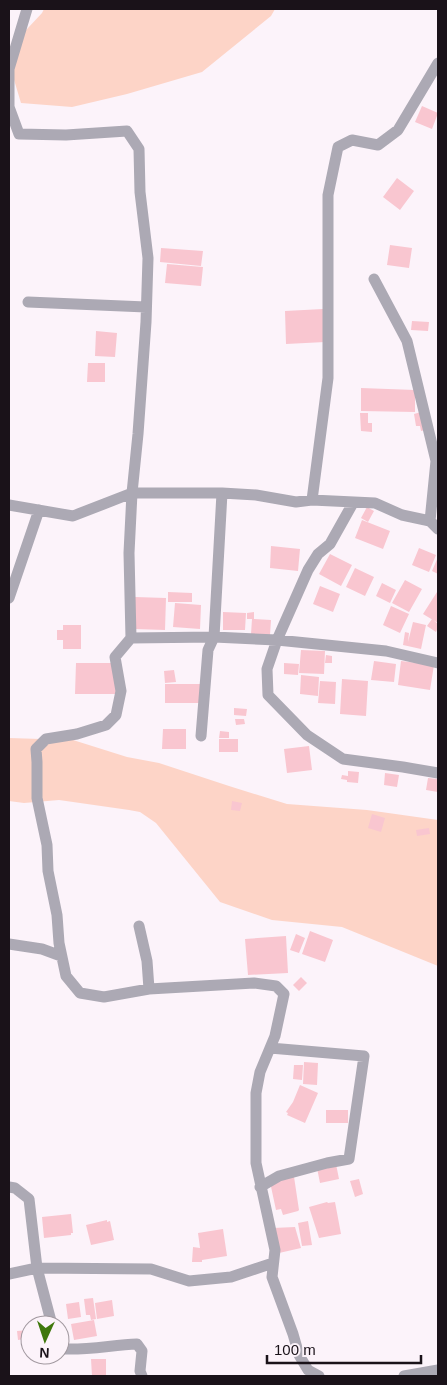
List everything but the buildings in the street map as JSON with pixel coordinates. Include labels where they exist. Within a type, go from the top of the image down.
[{"type":"street","points":[[27,9],[9,69],[9,107],[20,134],[66,135],[127,131],[139,150],[140,192],[148,258],[129,553],[131,638],[115,656],[121,691],[116,715],[106,725],[77,734],[46,739],[36,749],[36,798],[48,846],[48,871],[57,915],[61,956],[66,976],[80,993],[104,997],[149,989],[254,983],[276,986],[284,994],[275,1036],[260,1072],[256,1093],[256,1163],[274,1250],[272,1276],[299,1355],[308,1370],[319,1376]]},
{"type":"street","points":[[312,500],[328,378],[328,194],[338,147],[352,140],[378,145],[398,130],[438,63]]},
{"type":"street","points":[[9,505],[73,516],[132,492],[222,493],[256,495],[296,502],[312,500],[375,503],[402,515],[434,525],[436,461],[407,341],[374,279]]},
{"type":"street","points":[[28,302],[146,307]]},
{"type":"street","points":[[201,736],[208,650],[214,637],[222,493]]},
{"type":"street","points":[[353,503],[330,544],[318,554],[308,570],[277,640],[267,669],[268,694],[307,735],[343,759],[438,773]]},
{"type":"street","points":[[9,598],[39,510]]},
{"type":"street","points":[[131,638],[214,637],[277,640],[386,651],[438,663]]},
{"type":"street","points":[[139,926],[149,989]]},
{"type":"street","points":[[42,949],[57,930]]},
{"type":"street","points":[[9,944],[42,949],[61,956]]},
{"type":"street","points":[[260,1187],[279,1176],[349,1159],[364,1056],[270,1048]]},
{"type":"street","points":[[9,1188],[15,1188],[29,1199],[37,1268],[49,1315]]},
{"type":"street","points":[[9,1274],[37,1268],[151,1269],[188,1281],[231,1277],[273,1263]]},
{"type":"street","points":[[70,1349],[81,1350],[137,1344],[142,1351],[140,1371],[142,1376]]},
{"type":"street","points":[[404,1376],[438,1370]]},
{"type":"shaded area","points":[[44,9],[275,9],[271,16],[202,72],[127,94],[72,107],[21,103],[12,73],[13,44]]},
{"type":"shaded area","points":[[9,738],[73,740],[127,757],[159,763],[287,804],[367,810],[438,820],[438,966],[342,927],[272,920],[220,902],[156,823],[140,812],[59,800],[24,803],[9,801]]}]
